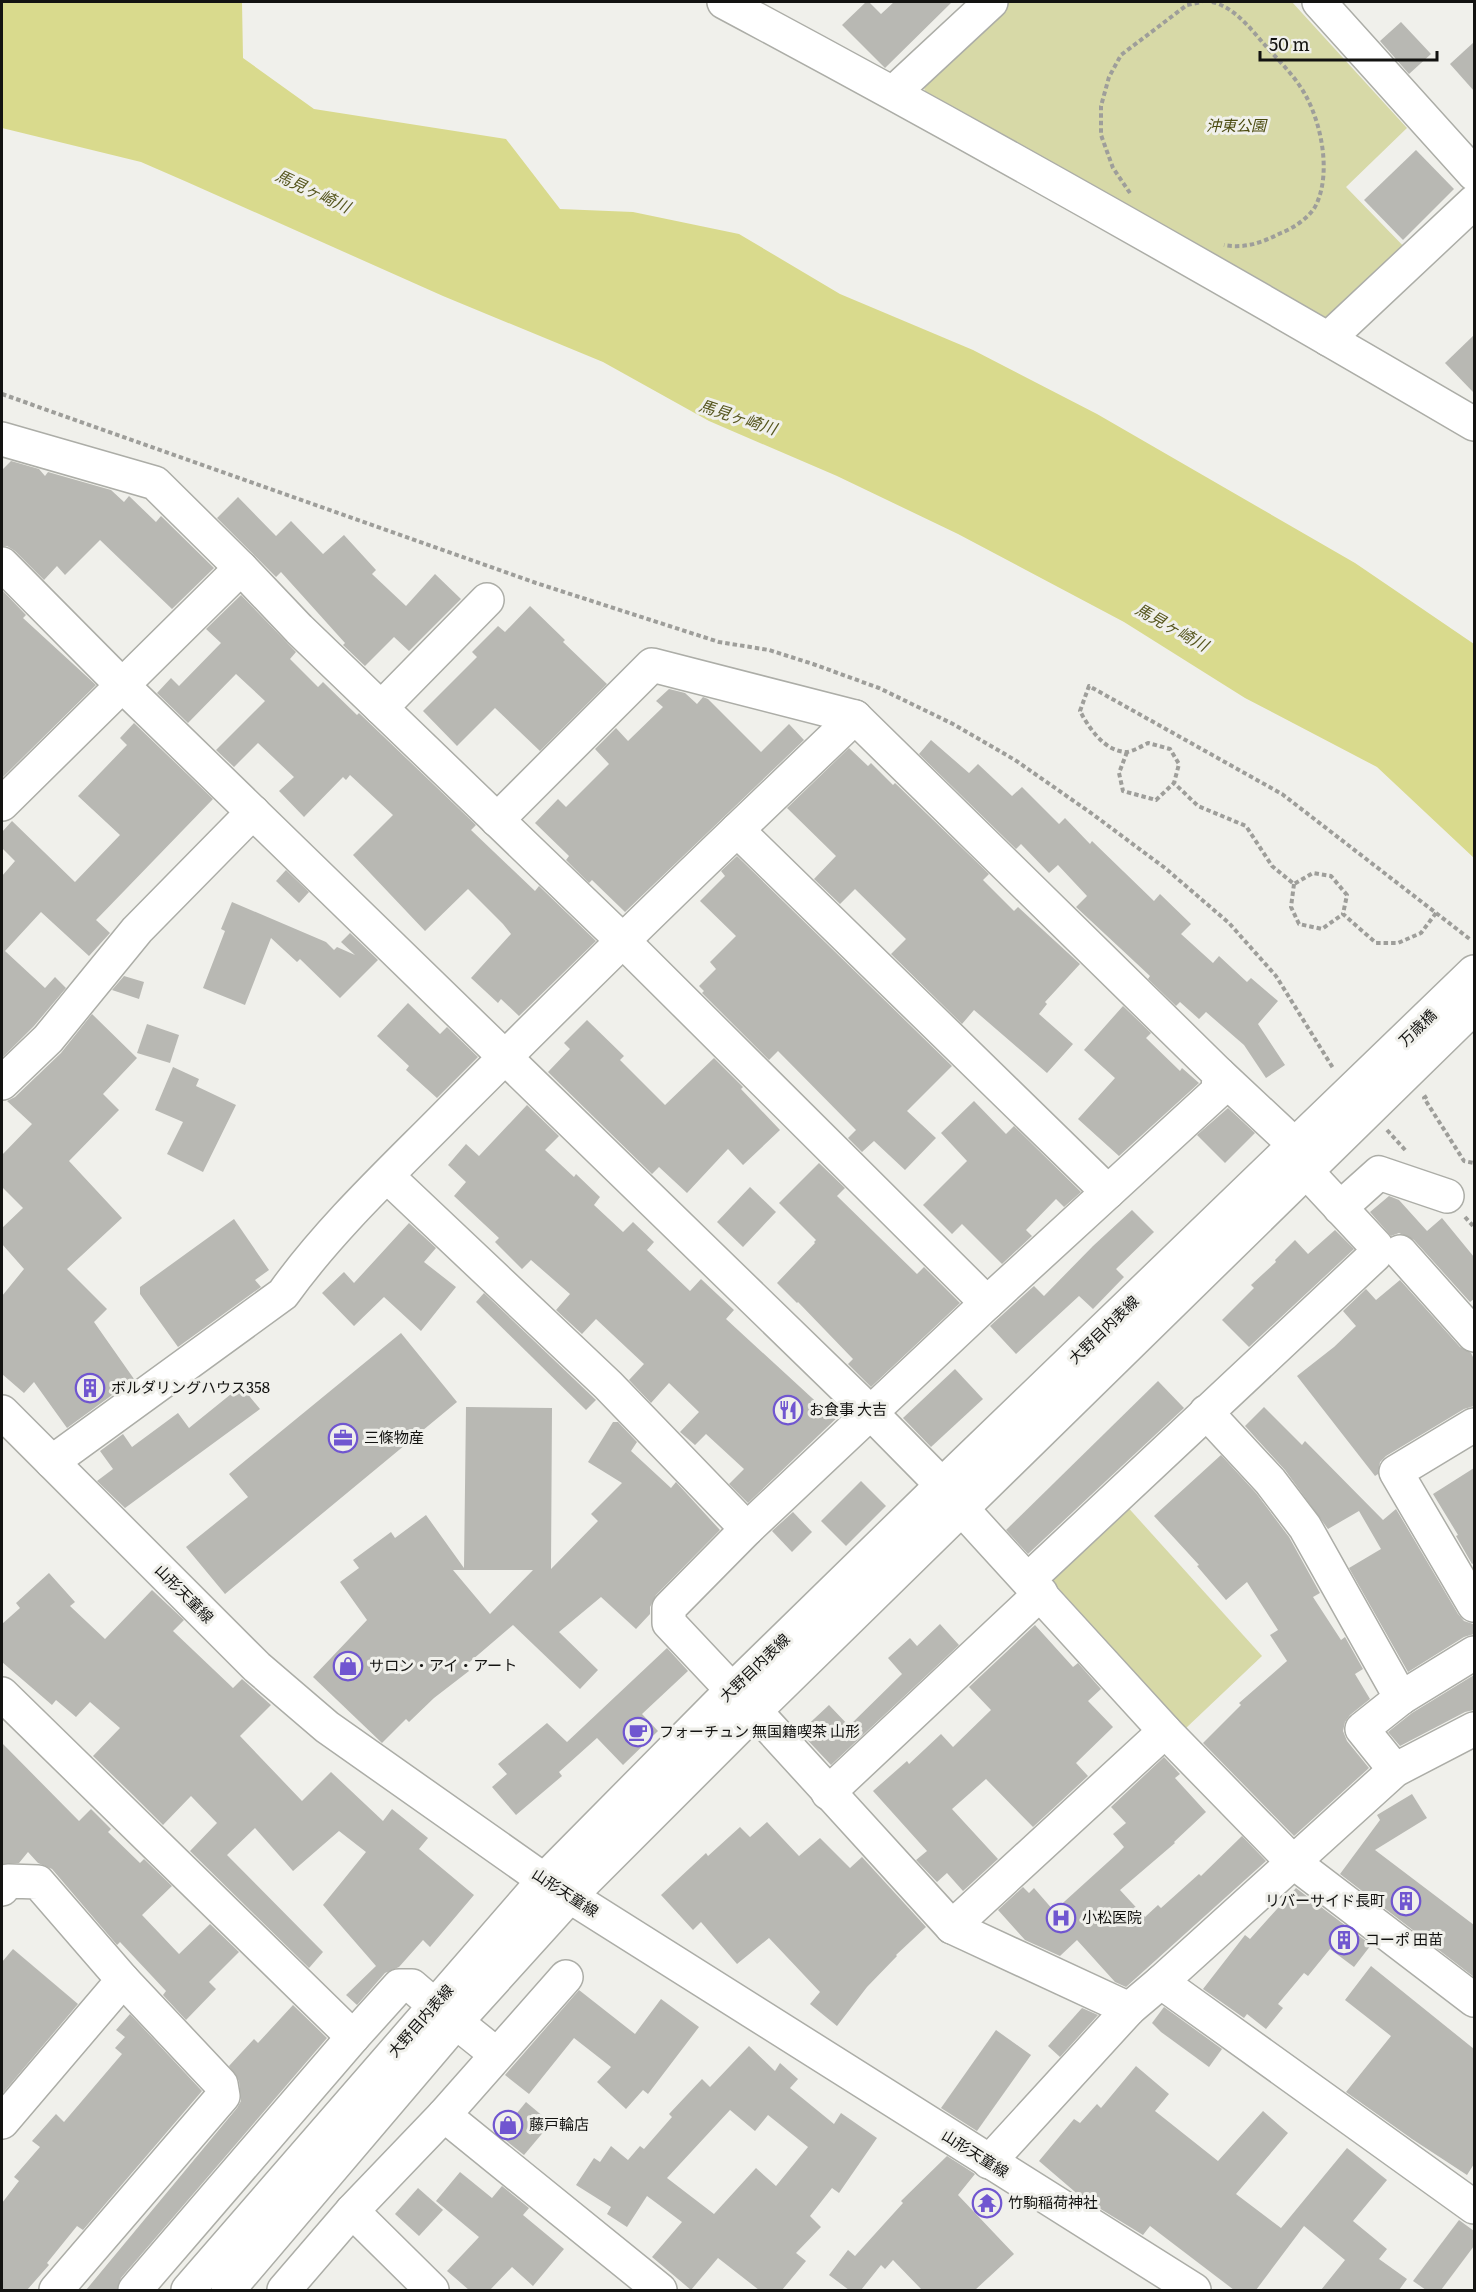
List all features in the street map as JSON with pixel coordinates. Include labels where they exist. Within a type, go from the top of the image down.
[{"type":"main road","points":[[724,2],[894,92],[1474,424]]},
{"type":"main road","points":[[894,92],[991,2]]},
{"type":"main road","points":[[1319,2],[1474,174]]},
{"type":"main road","points":[[1328,339],[1474,202]]},
{"type":"main road","points":[[2,440],[155,483],[299,629],[622,940],[987,1303]]},
{"type":"main road","points":[[2,564],[253,812],[870,1412],[952,1497],[1166,1731],[1292,1861],[1474,2000]]},
{"type":"main road","points":[[2,804],[241,568]]},
{"type":"main road","points":[[381,708],[488,600]]},
{"type":"main road","points":[[497,820],[652,665],[855,717],[1219,1074],[1301,1159],[1340,1208],[1376,1246],[1375,1255],[1206,1412],[828,1793]]},
{"type":"main road","points":[[52,1462],[283,1294],[303,1266],[387,1176],[505,1056],[622,940],[855,717]]},
{"type":"main road","points":[[2,1083],[48,1039],[137,930],[253,812]]},
{"type":"main road","points":[[737,830],[1108,1192]]},
{"type":"main road","name":"万歳橋","points":[[1363,1093],[1474,972]]},
{"type":"main road","name":"万歳橋","points":[[1363,1093],[1474,1007]]},
{"type":"main road","points":[[1129,2009],[952,1927],[669,1623],[669,1608],[870,1412],[1218,1091],[1219,1074]]},
{"type":"main road","name":"大野目内表線","points":[[188,2290],[445,2013],[557,1888],[952,1497],[1301,1159],[1363,1093]]},
{"type":"main road","points":[[1340,1208],[1379,1173],[1447,1197]]},
{"type":"main road","points":[[387,1176],[608,1385],[747,1530]]},
{"type":"main road","points":[[1400,1252],[1474,1335]]},
{"type":"main road","name":"山形天童線","points":[[2,1412],[266,1675],[327,1727],[557,1888],[1194,2290]]},
{"type":"main road","points":[[1206,1412],[1270,1481],[1305,1527],[1401,1698]]},
{"type":"main road","points":[[1470,1586],[1396,1472],[1474,1425]]},
{"type":"main road","points":[[1395,1770],[1362,1729],[1401,1698],[1474,1653]]},
{"type":"main road","points":[[2,1694],[353,2037]]},
{"type":"main road","points":[[989,2162],[1129,2009],[1292,1861],[1395,1770],[1474,1729]]},
{"type":"main road","points":[[952,1927],[1166,1731]]},
{"type":"main road","points":[[2,1889],[8,1881],[38,1882],[123,1980],[221,2084],[223,2096],[56,2290]]},
{"type":"main road","points":[[284,2290],[352,2211],[444,2115],[566,1977]]},
{"type":"main road","points":[[2,2122],[123,1980]]},
{"type":"main road","points":[[1161,1982],[1474,2207]]},
{"type":"main road","points":[[135,2290],[399,1986],[412,1986],[496,2054]]},
{"type":"main road","name":"大野目内表線","points":[[228,2290],[445,2013]]},
{"type":"main road","points":[[444,2115],[660,2290]]},
{"type":"main road","points":[[352,2211],[432,2290]]},
{"type":"path","points":[[1139,200],[1130,193],[1113,168],[1101,135],[1101,106],[1109,77],[1121,55],[1148,33],[1187,5],[1202,2]]},
{"type":"path","points":[[1212,2],[1223,4],[1245,23],[1283,65],[1307,97],[1321,132],[1323,164],[1322,188],[1316,206],[1305,219],[1287,231],[1256,244],[1233,247],[1214,243]]},
{"type":"path","points":[[2,394],[547,586],[719,642],[769,650],[813,664],[879,688],[953,724],[1015,760],[1091,813],[1165,868],[1229,923],[1276,976],[1363,1093]]},
{"type":"path","points":[[1127,752],[1119,773],[1123,791],[1156,800],[1174,783],[1179,764],[1170,749],[1148,743],[1127,752],[1111,748],[1091,730],[1080,711],[1089,686],[1282,794],[1471,940]]},
{"type":"path","points":[[1174,783],[1198,806],[1246,826],[1272,866],[1294,884]]},
{"type":"path","points":[[1313,873],[1331,876],[1347,895],[1343,914],[1322,929],[1299,924],[1291,907],[1294,884],[1313,873]]},
{"type":"path","points":[[1343,914],[1376,944],[1398,943],[1421,933],[1436,913]]},
{"type":"path","points":[[1431,1091],[1424,1098],[1464,1161],[1474,1163]]},
{"type":"green space","name":"沖東公園","points":[[1008,2],[1292,2],[1407,128],[1346,187],[1411,254],[1332,325],[926,96],[922,79]]},
{"type":"green space","points":[[1124,1503],[1262,1656],[1186,1728],[1044,1578]]},
{"type":"water","name":"馬見ヶ崎川","points":[[2,2],[242,2],[243,58],[314,109],[506,139],[560,209],[633,212],[739,234],[840,294],[973,350],[1097,414],[1355,563],[1474,644],[1474,858],[1377,767],[1245,698],[1124,622],[958,534],[837,476],[709,421],[603,362],[443,296],[141,162],[2,128]]},
{"type":"building","points":[[866,2],[869,2],[881,14],[894,2],[952,2],[885,68],[842,25]]},
{"type":"building","points":[[1401,22],[1431,54],[1409,74],[1380,41]]},
{"type":"building","points":[[1474,42],[1474,91],[1450,64]]},
{"type":"building","points":[[1416,150],[1454,189],[1403,240],[1364,200]]},
{"type":"building","points":[[1474,335],[1474,393],[1445,363]]},
{"type":"building","points":[[11,461],[39,469],[45,476],[48,472],[111,490],[124,502],[129,496],[156,522],[161,516],[214,568],[172,609],[100,540],[65,575],[57,566],[44,580],[15,551],[2,546],[2,470]]},
{"type":"building","points":[[238,497],[276,536],[291,521],[323,554],[344,535],[376,570],[372,574],[406,606],[435,574],[461,599],[409,651],[394,637],[365,666],[343,645],[345,643],[281,572],[276,577],[217,518]]},
{"type":"building","points":[[2,590],[26,615],[23,618],[96,685],[2,778]]},
{"type":"building","points":[[241,595],[296,652],[290,659],[318,687],[323,682],[357,715],[359,713],[476,825],[471,830],[535,891],[539,886],[596,941],[519,1016],[501,999],[498,1003],[471,978],[511,934],[468,889],[425,931],[353,855],[393,815],[350,775],[346,780],[343,777],[304,817],[279,791],[294,777],[258,743],[234,767],[216,750],[265,701],[236,674],[188,723],[157,693],[171,678],[179,686],[221,643],[206,629]]},
{"type":"building","points":[[530,606],[565,640],[563,642],[607,684],[540,751],[495,708],[457,746],[423,711],[477,657],[472,652],[498,626],[505,632]]},
{"type":"building","points":[[669,689],[685,693],[697,704],[703,697],[708,699],[761,752],[789,724],[804,740],[625,912],[592,880],[589,883],[566,860],[569,856],[535,823],[558,799],[566,807],[609,764],[595,749],[616,728],[628,741],[663,707],[656,701]]},
{"type":"building","points":[[134,723],[213,799],[96,920],[110,933],[89,956],[41,912],[5,951],[45,988],[55,977],[66,988],[34,1026],[2,1058],[2,876],[15,861],[2,848],[2,832],[12,821],[75,882],[120,835],[78,796],[127,745],[120,738]]},
{"type":"building","points":[[931,740],[969,773],[978,764],[1012,796],[1022,787],[1059,824],[1065,818],[1090,844],[1092,841],[1154,901],[1160,894],[1191,924],[1181,934],[1213,963],[1219,956],[1247,982],[1251,978],[1278,1001],[1258,1024],[1285,1065],[1266,1078],[1244,1045],[1206,1012],[1199,1019],[1180,1002],[1176,1006],[1148,979],[1150,976],[1076,907],[1087,896],[1058,865],[1049,873],[1021,844],[1016,849],[919,754]]},
{"type":"building","points":[[849,748],[868,766],[871,763],[893,785],[895,783],[989,874],[983,880],[1014,911],[1018,907],[1080,964],[1045,1002],[1047,1004],[1039,1014],[1073,1044],[1047,1073],[974,1010],[962,1024],[891,954],[906,939],[855,889],[840,904],[814,879],[836,856],[787,808]]},
{"type":"building","points":[[737,856],[952,1066],[907,1111],[936,1138],[905,1170],[874,1141],[862,1152],[848,1138],[856,1130],[778,1051],[769,1060],[702,993],[704,991],[699,986],[716,969],[710,962],[736,936],[700,901],[725,876],[721,871]]},
{"type":"building","points":[[286,870],[309,892],[299,903],[276,881]]},
{"type":"building","points":[[232,902],[326,942],[334,950],[337,947],[355,955],[341,942],[350,933],[378,960],[340,998],[300,959],[297,962],[271,938],[245,1005],[203,988],[225,931],[221,929]]},
{"type":"building","points":[[124,976],[144,982],[139,999],[112,990]]},
{"type":"building","points":[[408,1003],[440,1034],[447,1027],[478,1057],[437,1098],[406,1070],[409,1066],[377,1036]]},
{"type":"building","points":[[1123,1006],[1151,1033],[1146,1038],[1180,1071],[1182,1068],[1199,1083],[1119,1156],[1078,1119],[1115,1078],[1084,1050]]},
{"type":"building","points":[[92,1014],[137,1058],[103,1094],[119,1110],[69,1161],[122,1218],[67,1269],[107,1309],[94,1322],[134,1379],[67,1428],[34,1382],[24,1393],[2,1374],[2,1296],[24,1269],[2,1244],[2,1228],[23,1208],[2,1187],[2,1155],[32,1124],[7,1101],[15,1097],[61,1053]]},
{"type":"building","points":[[587,1020],[624,1056],[620,1060],[665,1105],[714,1058],[780,1130],[743,1165],[728,1149],[687,1193],[659,1167],[652,1174],[548,1072],[570,1049],[564,1043]]},
{"type":"building","points":[[147,1024],[179,1035],[170,1063],[137,1053]]},
{"type":"building","points":[[173,1067],[199,1079],[196,1086],[236,1105],[203,1172],[167,1154],[183,1122],[155,1110]]},
{"type":"building","points":[[974,1101],[1006,1134],[1014,1126],[1081,1192],[1064,1207],[1056,1199],[1026,1230],[1032,1236],[1002,1264],[962,1224],[952,1234],[923,1205],[967,1161],[941,1133]]},
{"type":"building","points":[[527,1105],[559,1136],[545,1150],[574,1177],[576,1174],[600,1197],[594,1205],[623,1232],[633,1222],[654,1242],[647,1250],[690,1291],[701,1279],[734,1310],[726,1319],[824,1409],[832,1401],[843,1412],[748,1503],[729,1484],[744,1469],[706,1434],[695,1445],[680,1432],[699,1412],[669,1383],[651,1403],[629,1380],[644,1364],[596,1319],[582,1334],[556,1310],[570,1294],[531,1260],[522,1269],[495,1242],[499,1238],[454,1196],[466,1182],[448,1165],[466,1144],[479,1156]]},
{"type":"building","points":[[1228,1108],[1255,1133],[1225,1163],[1197,1135]]},
{"type":"building","points":[[819,1163],[845,1188],[837,1196],[917,1274],[924,1267],[960,1303],[871,1387],[848,1364],[853,1359],[777,1283],[816,1240],[779,1203]]},
{"type":"building","points":[[750,1187],[776,1212],[743,1247],[717,1222]]},
{"type":"building","points":[[1389,1196],[1399,1200],[1427,1231],[1442,1218],[1474,1257],[1474,1299],[1470,1302],[1414,1240],[1399,1233],[1391,1236],[1370,1212]]},
{"type":"building","points":[[1132,1210],[1154,1232],[1116,1269],[1124,1277],[1093,1309],[1079,1296],[1016,1354],[990,1326],[1034,1286],[1044,1296]]},
{"type":"building","points":[[234,1219],[269,1270],[255,1280],[261,1287],[178,1347],[140,1294],[140,1287]]},
{"type":"building","points":[[409,1223],[436,1248],[424,1262],[456,1287],[421,1331],[384,1297],[354,1326],[322,1293],[344,1272],[354,1283]]},
{"type":"building","points":[[1335,1230],[1354,1249],[1249,1347],[1222,1320],[1254,1288],[1251,1285],[1295,1240],[1308,1254]]},
{"type":"building","points":[[1400,1280],[1460,1347],[1471,1353],[1474,1359],[1474,1406],[1464,1409],[1386,1456],[1380,1462],[1378,1474],[1375,1476],[1297,1376],[1356,1326],[1343,1311],[1366,1289],[1376,1300]]},
{"type":"building","points":[[484,1293],[596,1400],[586,1410],[476,1302]]},
{"type":"building","name":"三條物産","points":[[401,1333],[457,1402],[225,1594],[186,1547],[248,1497],[229,1474]]},
{"type":"building","points":[[955,1369],[983,1399],[931,1447],[903,1418]]},
{"type":"building","points":[[1158,1381],[1184,1408],[1028,1554],[1006,1530]]},
{"type":"building","points":[[241,1386],[260,1409],[125,1508],[97,1481],[113,1469],[100,1451],[123,1434],[132,1447],[178,1413],[189,1428]]},
{"type":"building","points":[[466,1407],[552,1408],[551,1569],[598,1521],[591,1514],[622,1483],[588,1462],[613,1422],[618,1422],[637,1442],[631,1451],[671,1488],[676,1482],[720,1530],[656,1595],[650,1607],[650,1614],[636,1629],[601,1597],[559,1632],[598,1670],[580,1689],[513,1625],[465,1666],[469,1671],[434,1698],[409,1722],[406,1719],[382,1743],[313,1677],[367,1620],[340,1582],[359,1568],[353,1560],[391,1532],[395,1538],[426,1515],[464,1568]],"holes":[[[453,1570],[533,1570],[490,1614]]]},
{"type":"building","points":[[1264,1407],[1302,1445],[1305,1441],[1383,1520],[1396,1509],[1458,1614],[1464,1621],[1473,1624],[1474,1634],[1464,1637],[1408,1672],[1349,1568],[1381,1549],[1359,1511],[1328,1529],[1285,1470],[1245,1426]]},
{"type":"building","points":[[1221,1455],[1256,1493],[1289,1537],[1320,1593],[1313,1597],[1341,1640],[1345,1637],[1363,1669],[1355,1674],[1370,1699],[1350,1715],[1343,1731],[1347,1741],[1369,1768],[1294,1836],[1203,1743],[1241,1705],[1239,1703],[1287,1661],[1270,1635],[1278,1630],[1247,1582],[1226,1600],[1197,1566],[1199,1565],[1154,1516]]},
{"type":"building","points":[[1474,1468],[1474,1563],[1472,1564],[1456,1536],[1458,1535],[1433,1494]]},
{"type":"building","points":[[861,1481],[886,1506],[846,1546],[821,1521]]},
{"type":"building","points":[[793,1512],[812,1532],[792,1552],[772,1531]]},
{"type":"building","points":[[49,1573],[75,1602],[70,1606],[105,1639],[152,1590],[184,1620],[173,1631],[233,1688],[242,1679],[271,1705],[240,1736],[302,1801],[331,1772],[383,1821],[392,1809],[428,1838],[419,1849],[474,1895],[430,1947],[423,1940],[399,1967],[385,1973],[357,2005],[346,1995],[376,1966],[323,1905],[366,1852],[339,1831],[293,1871],[255,1828],[227,1855],[323,1952],[309,1968],[190,1851],[217,1823],[191,1796],[163,1825],[93,1756],[120,1728],[90,1702],[76,1717],[56,1700],[52,1705],[2,1662],[2,1624],[20,1608],[16,1603]]},
{"type":"building","points":[[940,1624],[959,1645],[831,1765],[800,1732],[829,1705],[849,1726],[902,1674],[888,1658],[910,1638],[917,1646]]},
{"type":"building","points":[[1035,1625],[1073,1667],[1078,1663],[1101,1689],[1088,1701],[1113,1727],[1076,1763],[1088,1776],[1033,1827],[986,1779],[952,1809],[998,1859],[963,1891],[947,1873],[937,1882],[916,1860],[927,1851],[873,1791],[907,1761],[909,1764],[941,1734],[953,1747],[991,1710],[969,1687]]},
{"type":"building","points":[[667,1648],[688,1671],[642,1714],[658,1731],[623,1765],[597,1738],[559,1772],[562,1776],[516,1815],[492,1787],[507,1774],[498,1764],[547,1723],[567,1742]]},
{"type":"building","points":[[1474,1675],[1474,1710],[1465,1712],[1400,1746],[1388,1732],[1412,1713]]},
{"type":"building","points":[[2,1743],[79,1821],[91,1809],[111,1829],[108,1832],[140,1863],[144,1859],[172,1886],[142,1915],[179,1954],[210,1924],[239,1952],[209,1982],[216,1989],[186,2020],[163,1995],[166,1991],[120,1942],[117,1945],[52,1869],[38,1863],[28,1852],[19,1863],[2,1864]]},
{"type":"building","points":[[1164,1757],[1180,1774],[1175,1778],[1206,1812],[1175,1843],[1120,1890],[1145,1917],[1158,1905],[1161,1908],[1199,1874],[1201,1876],[1242,1836],[1266,1861],[1126,1987],[1115,1982],[1077,1940],[1060,1956],[1025,1940],[998,1910],[1023,1887],[1029,1893],[1034,1888],[1054,1911],[1118,1853],[1124,1847],[1113,1834],[1126,1823],[1111,1807]]},
{"type":"building","name":"リバーサイド長町","points":[[1412,1794],[1427,1818],[1375,1850],[1474,1925],[1474,1977],[1340,1874],[1380,1820],[1377,1815]]},
{"type":"building","points":[[767,1822],[799,1856],[820,1838],[850,1868],[862,1857],[926,1927],[867,1987],[837,2026],[810,2004],[820,1992],[769,1938],[737,1964],[701,1922],[693,1930],[661,1895],[706,1853],[708,1856],[740,1827],[750,1837]]},
{"type":"building","points":[[1296,1888],[1371,1945],[1354,1967],[1330,1949],[1308,1976],[1304,1973],[1278,2004],[1283,2008],[1266,2029],[1247,2014],[1244,2018],[1203,1989],[1245,1935],[1250,1939]]},
{"type":"building","points":[[13,1949],[78,2004],[2,2094],[2,1962]]},
{"type":"building","points":[[1371,1966],[1474,2049],[1474,2164],[1467,2175],[1346,2092],[1391,2036],[1345,2000]]},
{"type":"building","points":[[579,1990],[635,2034],[661,1999],[699,2027],[648,2094],[643,2090],[626,2109],[597,2082],[611,2067],[574,2038],[529,2094],[505,2075]]},
{"type":"building","points":[[293,2005],[327,2038],[121,2278],[117,2290],[86,2290],[237,2108],[241,2101],[239,2081],[229,2066],[254,2039],[258,2043]]},
{"type":"building","points":[[1164,2007],[1222,2049],[1209,2067],[1152,2023]]},
{"type":"building","points":[[1082,2008],[1098,2015],[1060,2057],[1048,2046]]},
{"type":"building","points":[[130,2014],[202,2091],[83,2230],[77,2226],[47,2263],[49,2265],[27,2290],[2,2290],[2,2203],[19,2181],[14,2177],[40,2147],[32,2141],[56,2114],[64,2122],[122,2054],[115,2048],[125,2037],[116,2030]]},
{"type":"building","points":[[996,2030],[1031,2055],[977,2131],[941,2108]]},
{"type":"building","points":[[749,2046],[775,2071],[780,2063],[798,2079],[790,2088],[834,2124],[841,2113],[877,2138],[839,2193],[832,2188],[810,2216],[821,2227],[796,2253],[806,2261],[782,2290],[759,2290],[718,2258],[691,2290],[652,2257],[682,2222],[647,2196],[627,2227],[607,2214],[611,2207],[576,2185],[594,2158],[600,2162],[611,2146],[628,2160],[640,2146],[644,2149],[672,2117],[669,2114],[702,2079],[710,2087]],"holes":[[[730,2110],[755,2131],[768,2115],[808,2147],[776,2186],[756,2168],[714,2214],[667,2178]]]},
{"type":"building","points":[[1136,2066],[1169,2094],[1155,2111],[1218,2161],[1263,2111],[1288,2133],[1236,2194],[1281,2228],[1347,2148],[1387,2180],[1353,2221],[1387,2249],[1379,2259],[1407,2279],[1399,2290],[1321,2290],[1345,2260],[1304,2226],[1256,2290],[1234,2290],[1150,2226],[1143,2235],[1081,2197],[1039,2161],[1074,2119],[1080,2123],[1097,2104],[1101,2108]]},
{"type":"building","points":[[526,2102],[551,2123],[524,2155],[499,2135]]},
{"type":"building","points":[[947,2156],[975,2174],[958,2195],[1014,2254],[975,2290],[922,2290],[893,2260],[885,2269],[881,2265],[861,2290],[849,2290],[829,2275],[848,2250],[855,2256],[903,2203],[901,2201]]},
{"type":"building","points":[[460,2172],[492,2198],[502,2186],[529,2208],[523,2215],[564,2249],[533,2286],[512,2267],[490,2290],[469,2290],[447,2271],[479,2237],[436,2201]]},
{"type":"building","points":[[418,2188],[443,2210],[419,2236],[395,2214]]},
{"type":"building","points":[[1459,2220],[1474,2231],[1474,2246],[1441,2290],[1426,2290],[1413,2281]]},
{"type":"place","name":"ボルダリングハウス358","points":[[90,1388]]},
{"type":"place","name":"お食事 大吉","points":[[788,1410]]},
{"type":"place","name":"三條物産","points":[[343,1438]]},
{"type":"place","name":"サロン・アイ・アート","points":[[348,1666]]},
{"type":"place","name":"フォーチュン 無国籍喫茶 山形","points":[[638,1732]]},
{"type":"place","name":"リバーサイド長町","points":[[1406,1901]]},
{"type":"place","name":"小松医院","points":[[1061,1918]]},
{"type":"place","name":"コーポ 田苗","points":[[1344,1940]]},
{"type":"place","name":"藤戸輪店","points":[[508,2125]]},
{"type":"place","name":"竹駒稲荷神社","points":[[987,2203]]}]
